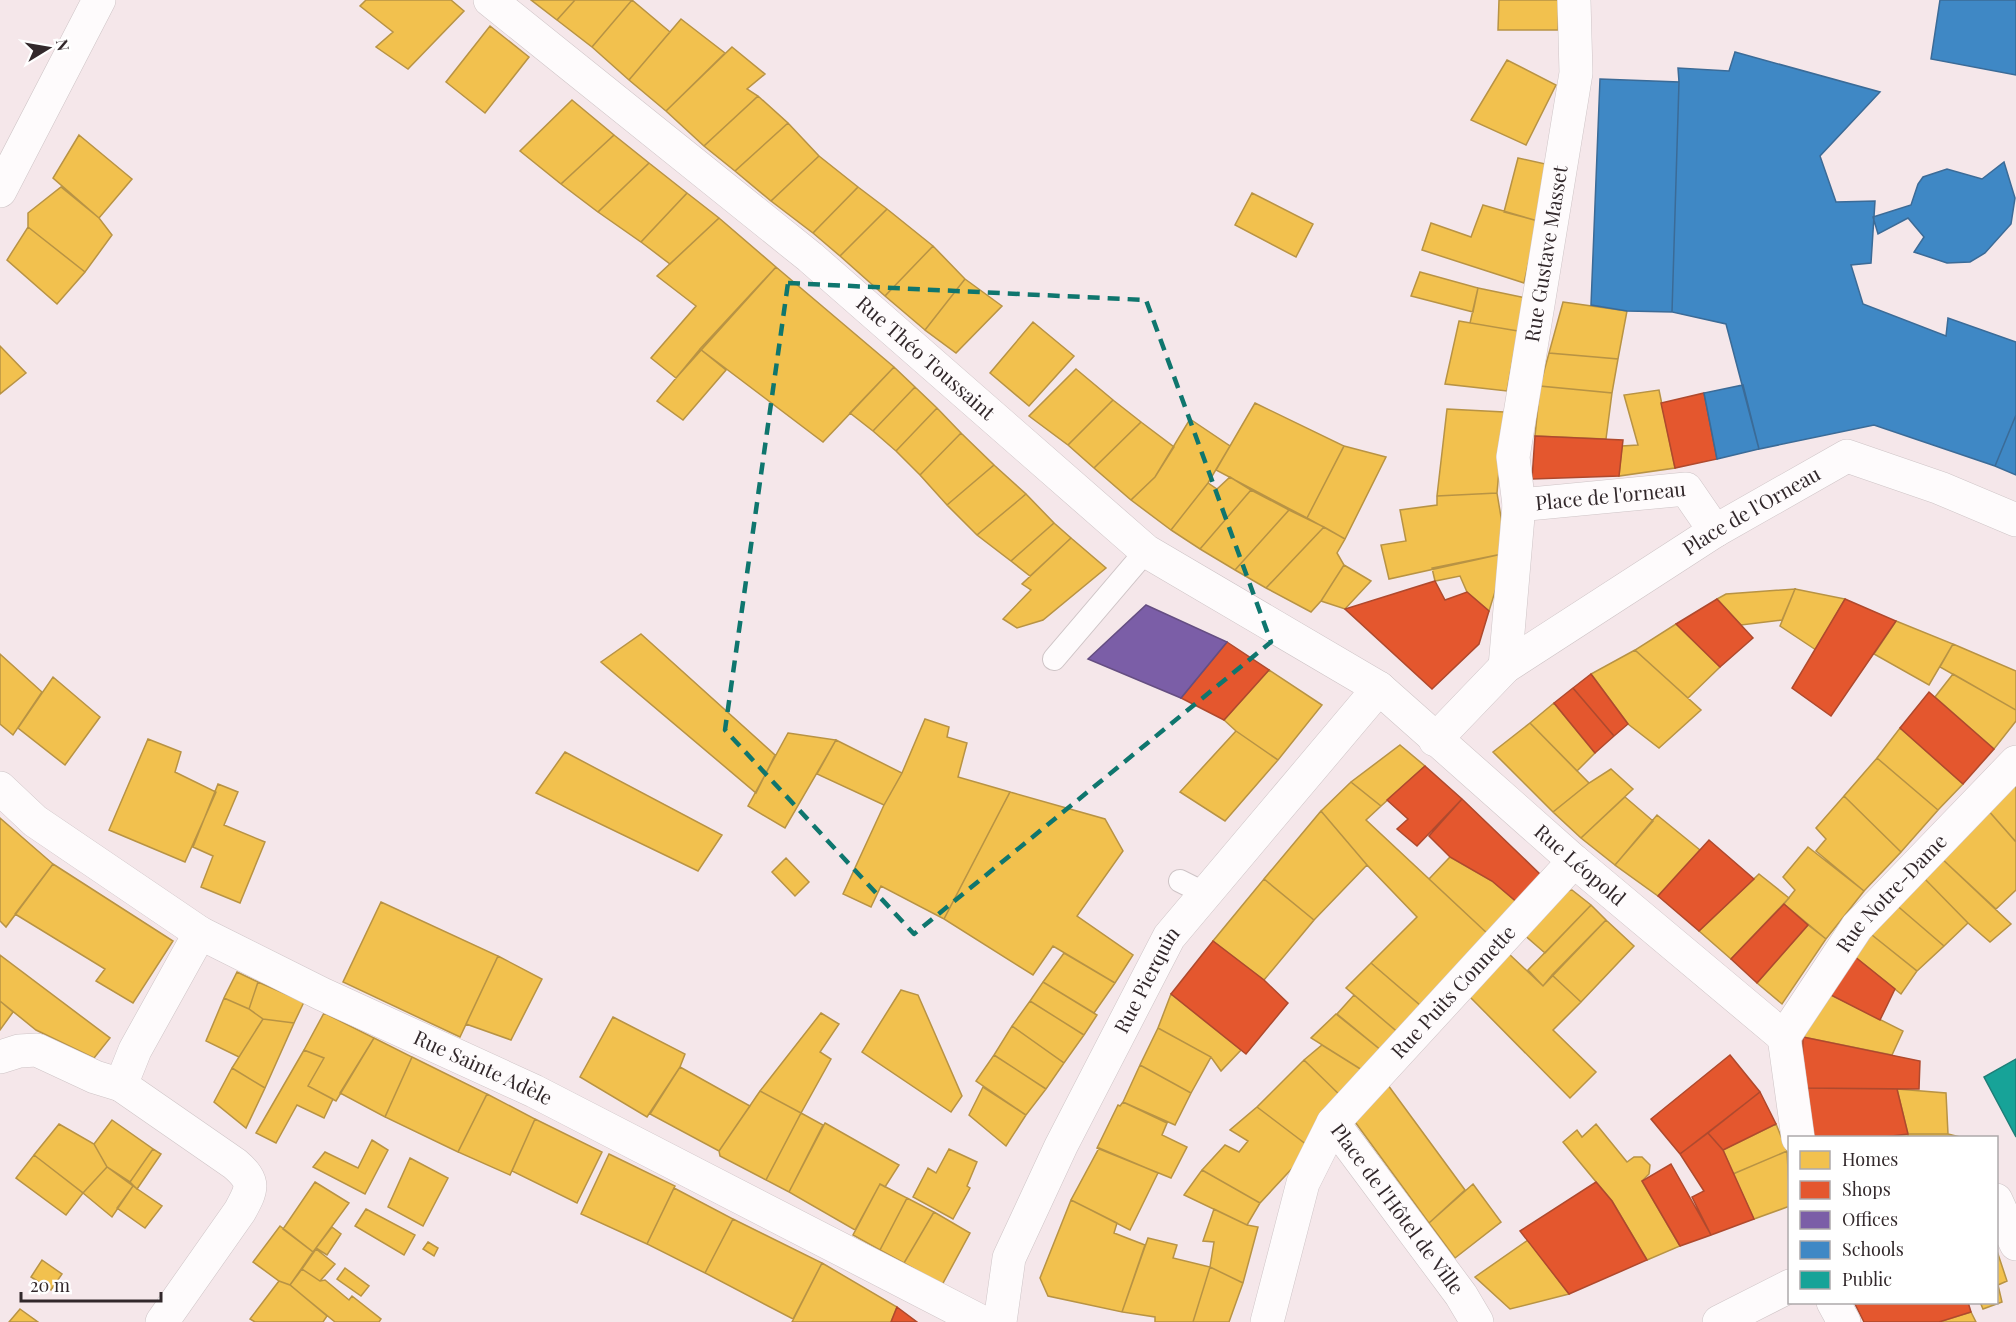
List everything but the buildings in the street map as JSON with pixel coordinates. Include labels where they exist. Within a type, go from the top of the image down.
[{"type":"street","points":[[0,191],[99,0]]},
{"type":"street","name":"Rue Théo Toussaint","points":[[490,0],[810,257],[1146,551],[1379,688]]},
{"type":"street","name":"Rue Gustave Masset","points":[[1519,506],[1513,457],[1576,73],[1574,0]]},
{"type":"street","name":"Place de l'Orneau","points":[[1436,740],[1505,668],[1714,531],[1847,456],[1940,488],[2016,520]]},
{"type":"street","name":"Place de l'orneau","points":[[1519,506],[1686,489],[1714,531]]},
{"type":"street","name":"Place de l'Orneau","points":[[1505,668],[1519,506]]},
{"type":"street","name":"Rue Léopold","points":[[1379,688],[1574,861],[1784,1037]]},
{"type":"street","name":"Rue Pierquin","points":[[1000,1322],[1009,1258],[1061,1146],[1193,888],[1379,688]]},
{"type":"street","name":"Rue Notre-Dame","points":[[1784,1037],[1857,927],[2016,762]]},
{"type":"street","name":"Rue Sainte Adèle","points":[[0,788],[35,820],[200,933],[322,994],[534,1091],[982,1322]]},
{"type":"street","name":"Rue Puits Connette","points":[[1333,1123],[1574,861]]},
{"type":"street","points":[[121,1085],[135,1050],[200,933]]},
{"type":"street","points":[[1784,1037],[1798,1136]]},
{"type":"street","points":[[0,1057],[19,1050],[37,1050],[95,1077],[121,1085],[247,1174],[251,1182],[248,1195],[240,1211],[162,1322]]},
{"type":"street","name":"Place de l'Hôtel de Ville","points":[[1267,1322],[1303,1183],[1333,1123],[1461,1295],[1477,1322]]},
{"type":"street","points":[[1998,1204],[2016,1244]]},
{"type":"street","points":[[1719,1322],[1788,1287]]},
{"type":"street","points":[[1834,1304],[1844,1322]]},
{"type":"lane","points":[[1054,659],[1146,551]]},
{"type":"highlighted area","points":[[788,283],[1146,300],[1271,642],[914,934],[725,730]]}]
